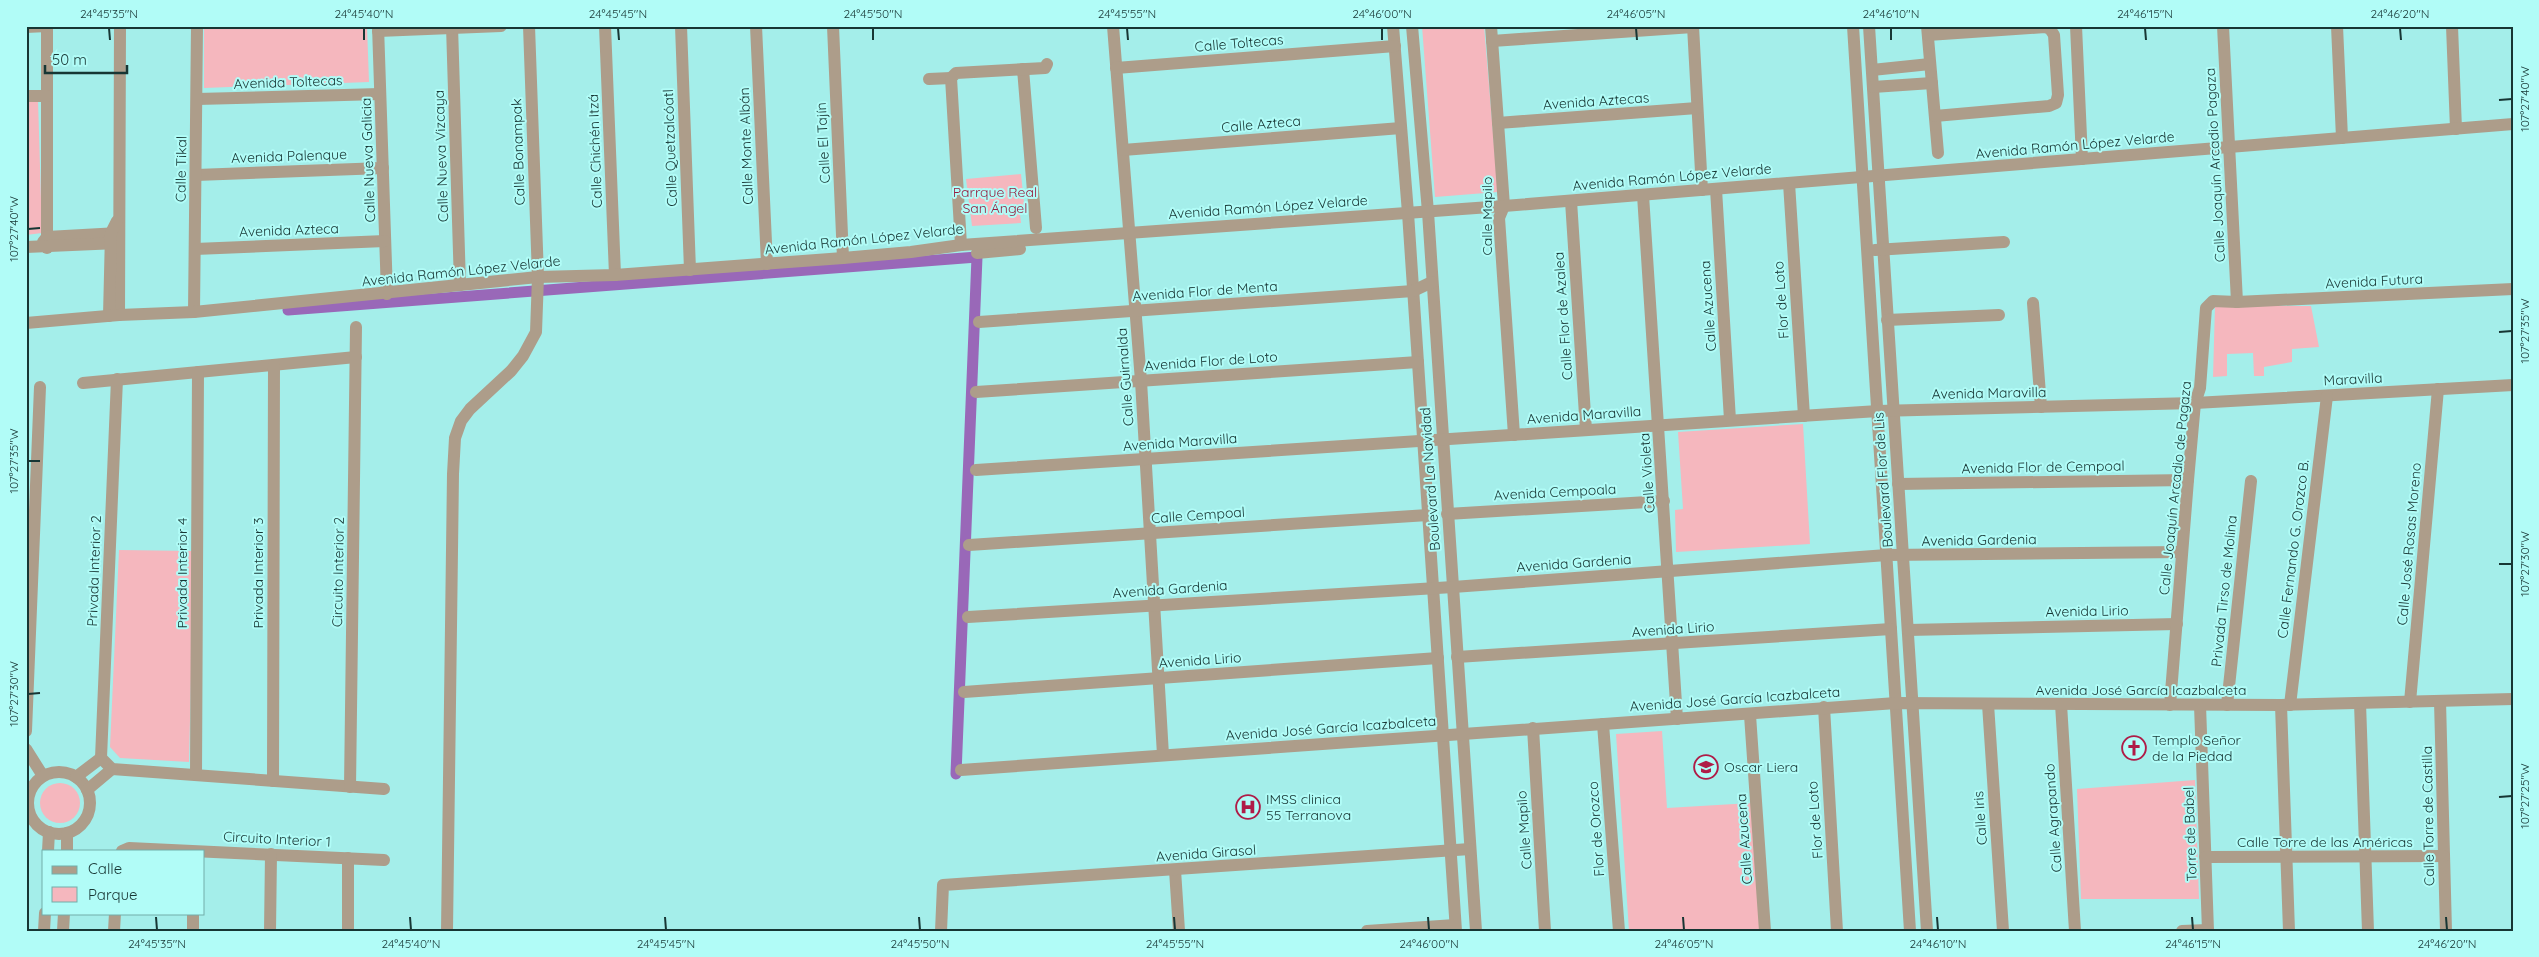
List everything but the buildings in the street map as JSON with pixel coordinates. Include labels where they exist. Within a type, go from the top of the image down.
[{"type":"street","points":[[26,27],[47,26],[45,244]]},
{"type":"street","points":[[114,315],[115,238],[118,219],[120,26]]},
{"type":"street","name":"Calle Tikal","points":[[194,312],[197,26]]},
{"type":"street","points":[[378,29],[501,26]]},
{"type":"street","name":"Calle Bonampak","points":[[447,931],[453,474],[456,438],[461,421],[470,409],[511,371],[523,356],[536,332],[538,286],[529,26]]},
{"type":"street","name":"Calle Chichén Itzá","points":[[605,26],[615,275]]},
{"type":"street","name":"Calle Quetzalcóatl","points":[[681,26],[690,270]]},
{"type":"street","name":"Calle Monte Albán","points":[[756,26],[767,264]]},
{"type":"street","name":"Calle El Tajín","points":[[833,26],[844,258]]},
{"type":"street","name":"Calle Guirnalda","points":[[1113,26],[1140,381],[1163,755]]},
{"type":"street","name":"Boulevard La Navidad","points":[[1393,26],[1408,213],[1455,928]]},
{"type":"street","name":"Boulevard La Navidad","points":[[1412,26],[1428,212],[1476,931]]},
{"type":"street","name":"Calle Mapilo","points":[[1491,26],[1504,206],[1499,218],[1514,435]]},
{"type":"street","points":[[1492,41],[1693,26],[1702,190]]},
{"type":"street","name":"Boulevard Flor de Lis","points":[[1854,26],[1910,931]]},
{"type":"street","name":"Boulevard Flor de Lis","points":[[1869,26],[1927,931]]},
{"type":"street","points":[[2076,26],[2082,159]]},
{"type":"street","name":"Calle Joaquín Arcadio Pagaza","points":[[2222,26],[2237,302]]},
{"type":"street","points":[[2337,26],[2342,138]]},
{"type":"street","points":[[2452,26],[2456,128]]},
{"type":"street","name":"Calle Nueva Vizcaya","points":[[452,27],[460,285]]},
{"type":"street","points":[[1935,116],[2049,106],[2056,103],[2058,95],[2054,43],[2050,29],[2045,27],[1928,31],[1938,153]]},
{"type":"street","name":"Calle Nueva Galicia","points":[[378,29],[387,294]]},
{"type":"street","name":"Calle Toltecas","points":[[1116,68],[1395,46]]},
{"type":"street","points":[[929,79],[951,78],[956,74],[1045,68],[1047,64]]},
{"type":"street","points":[[1872,70],[1930,64]]},
{"type":"street","points":[[1023,69],[1036,228]]},
{"type":"street","points":[[951,78],[961,244]]},
{"type":"street","points":[[1873,87],[1932,83]]},
{"type":"street","name":"Avenida Toltecas","points":[[196,99],[380,94]]},
{"type":"street","points":[[26,96],[47,96]]},
{"type":"street","name":"Avenida Aztecas","points":[[1498,123],[1697,108]]},
{"type":"street","name":"Avenida Ramón López Velarde","points":[[26,323],[114,315],[194,312],[387,294],[460,285],[538,286],[615,275],[911,252],[961,244],[1129,236],[1318,218],[1571,201],[2513,124]]},
{"type":"street","name":"Calle Azteca","points":[[1123,150],[1401,128]]},
{"type":"street","name":"Avenida Palenque","points":[[196,175],[383,168]]},
{"type":"street","name":"Flor de Loto","points":[[1789,183],[1804,416]]},
{"type":"street","name":"Calle Azucena","points":[[1716,189],[1730,420]]},
{"type":"street","name":"Calle Violeta","points":[[1643,195],[1677,719]]},
{"type":"street","name":"Calle Flor de Azalea","points":[[1571,201],[1586,430]]},
{"type":"street","points":[[977,253],[1129,236]]},
{"type":"street","points":[[26,247],[115,238]]},
{"type":"street","name":"Avenida Azteca","points":[[195,249],[385,241]]},
{"type":"street","points":[[1868,250],[2004,242]]},
{"type":"street","name":"Avenida Flor de Menta","points":[[979,322],[1413,291],[1432,282]]},
{"type":"street","name":"Avenida Futura","points":[[2237,302],[2513,289]]},
{"type":"street","name":"Calle Joaquín Arcadio de Pagaza","points":[[2170,705],[2188,480],[2195,403],[2200,388],[2206,308],[2213,301],[2237,302]]},
{"type":"street","points":[[2033,303],[2041,407]]},
{"type":"street","points":[[1887,320],[1999,315]]},
{"type":"street","name":"Circuito Interior 2","points":[[350,786],[356,327]]},
{"type":"street","points":[[83,383],[356,357]]},
{"type":"street","name":"Avenida Flor de Loto","points":[[976,392],[1418,362]]},
{"type":"street","name":"Privada Interior 3","points":[[273,781],[274,364]]},
{"type":"street","name":"Privada Interior 4","points":[[196,775],[198,372]]},
{"type":"street","name":"Privada Interior 2","points":[[106,763],[117,379]]},
{"type":"street","name":"Maravilla","points":[[2195,403],[2513,385]]},
{"type":"street","points":[[26,731],[40,387]]},
{"type":"street","name":"Calle José Rosas Moreno","points":[[2410,702],[2438,389]]},
{"type":"street","name":"Calle Fernando G. Orozco B.","points":[[2289,931],[2286,857],[2286,705],[2327,396]]},
{"type":"street","name":"Avenida Maravilla","points":[[976,470],[1893,410],[2195,403]]},
{"type":"street","name":"Avenida Flor de Cempoal","points":[[1898,484],[2188,480]]},
{"type":"street","name":"Privada Tirso de Molina","points":[[2227,705],[2251,481]]},
{"type":"street","name":"Avenida Cempoala","points":[[1448,514],[1664,501]]},
{"type":"street","name":"Calle Cempoal","points":[[969,545],[1428,515]]},
{"type":"street","name":"Avenida Gardenia","points":[[968,618],[1453,587],[1887,556],[2182,552]]},
{"type":"street","name":"Avenida Lirio","points":[[1908,630],[2176,624]]},
{"type":"street","name":"Avenida Lirio","points":[[1457,657],[1891,630]]},
{"type":"street","name":"Avenida Lirio","points":[[964,692],[1438,658]]},
{"type":"street","name":"Avenida José García Icazbalceta","points":[[961,770],[1532,728],[1750,715],[1824,707],[1896,703],[2200,706],[2513,699]]},
{"type":"street","name":"Calle Torre de Castilla","points":[[2440,701],[2446,931]]},
{"type":"street","points":[[2360,703],[2368,931]]},
{"type":"street","name":"Calle Iris","points":[[1988,704],[2003,931]]},
{"type":"street","name":"Calle Agrapando","points":[[2060,704],[2075,931]]},
{"type":"street","name":"Torre de Babel","points":[[2200,706],[2208,930]]},
{"type":"street","name":"Flor de Loto","points":[[1824,707],[1837,931]]},
{"type":"street","name":"Calle Azucena","points":[[1750,715],[1765,931]]},
{"type":"street","name":"Flor de Orozco","points":[[1603,724],[1620,931]]},
{"type":"street","name":"Calle Mapilo","points":[[1532,728],[1546,931]]},
{"type":"street","points":[[26,749],[43,776]]},
{"type":"street","points":[[76,776],[106,763],[196,775],[384,789]]},
{"type":"street","points":[[87,790],[106,763]]},
{"type":"street","points":[[54,772],[65,772],[76,776],[87,790],[90,808],[86,818],[80,825],[67,833],[49,832],[39,827],[32,818],[28,807],[30,780],[54,772]]},
{"type":"street","points":[[48,850],[49,832]]},
{"type":"street","points":[[67,833],[67,850]]},
{"type":"street","name":"Circuito Interior 1","points":[[124,850],[129,848],[172,850]]},
{"type":"street","name":"Avenida Girasol","points":[[941,931],[943,885],[1470,849]]},
{"type":"street","name":"Circuito Interior 1","points":[[205,851],[384,860]]},
{"type":"street","points":[[270,931],[271,854]]},
{"type":"street","name":"Calle Torre de las Américas","points":[[2206,857],[2444,856]]},
{"type":"street","name":"Circuito Interior 1","points":[[348,858],[348,931]]},
{"type":"street","points":[[1175,870],[1179,931]]},
{"type":"street","points":[[44,931],[45,914]]},
{"type":"street","points":[[63,931],[64,914]]},
{"type":"street","points":[[114,931],[115,914]]},
{"type":"street","points":[[193,914],[193,931]]},
{"type":"street","points":[[1368,931],[1455,928]]},
{"type":"street","points":[[2182,931],[2208,930]]},
{"type":"green space","points":[[204,26],[367,26],[369,82],[204,88]]},
{"type":"green space","points":[[1422,26],[1484,26],[1498,192],[1435,197]]},
{"type":"green space","points":[[38,100],[42,233],[26,235],[26,101]]},
{"type":"green space","name":"Parrque Real San Ángel","points":[[1021,174],[1025,213],[1020,214],[1021,223],[972,226],[966,179]]},
{"type":"green space","points":[[2215,306],[2311,306],[2319,347],[2292,349],[2292,362],[2264,367],[2264,376],[2254,376],[2253,353],[2227,354],[2227,376],[2213,377]]},
{"type":"green space","points":[[1803,424],[1810,544],[1676,552],[1675,510],[1683,509],[1678,432]]},
{"type":"green space","points":[[119,550],[194,551],[189,762],[120,758],[110,747]]},
{"type":"green space","points":[[1662,731],[1667,808],[1751,803],[1760,931],[1629,931],[1616,734]]},
{"type":"green space","points":[[2195,780],[2199,899],[2081,899],[2077,789]]},
{"type":"green space","points":[[64,783],[71,786],[77,792],[80,803],[79,811],[71,820],[64,823],[56,823],[49,820],[41,811],[40,799],[43,792],[52,784]]},
{"type":"waterway","points":[[288,310],[977,257],[956,774]]},
{"type":"place","name":"Templo Señor de la Piedad","points":[[2134,748]]},
{"type":"place","name":"Oscar Liera","points":[[1706,767]]},
{"type":"place","name":"IMSS clinica 55 Terranova","points":[[1248,807]]}]
